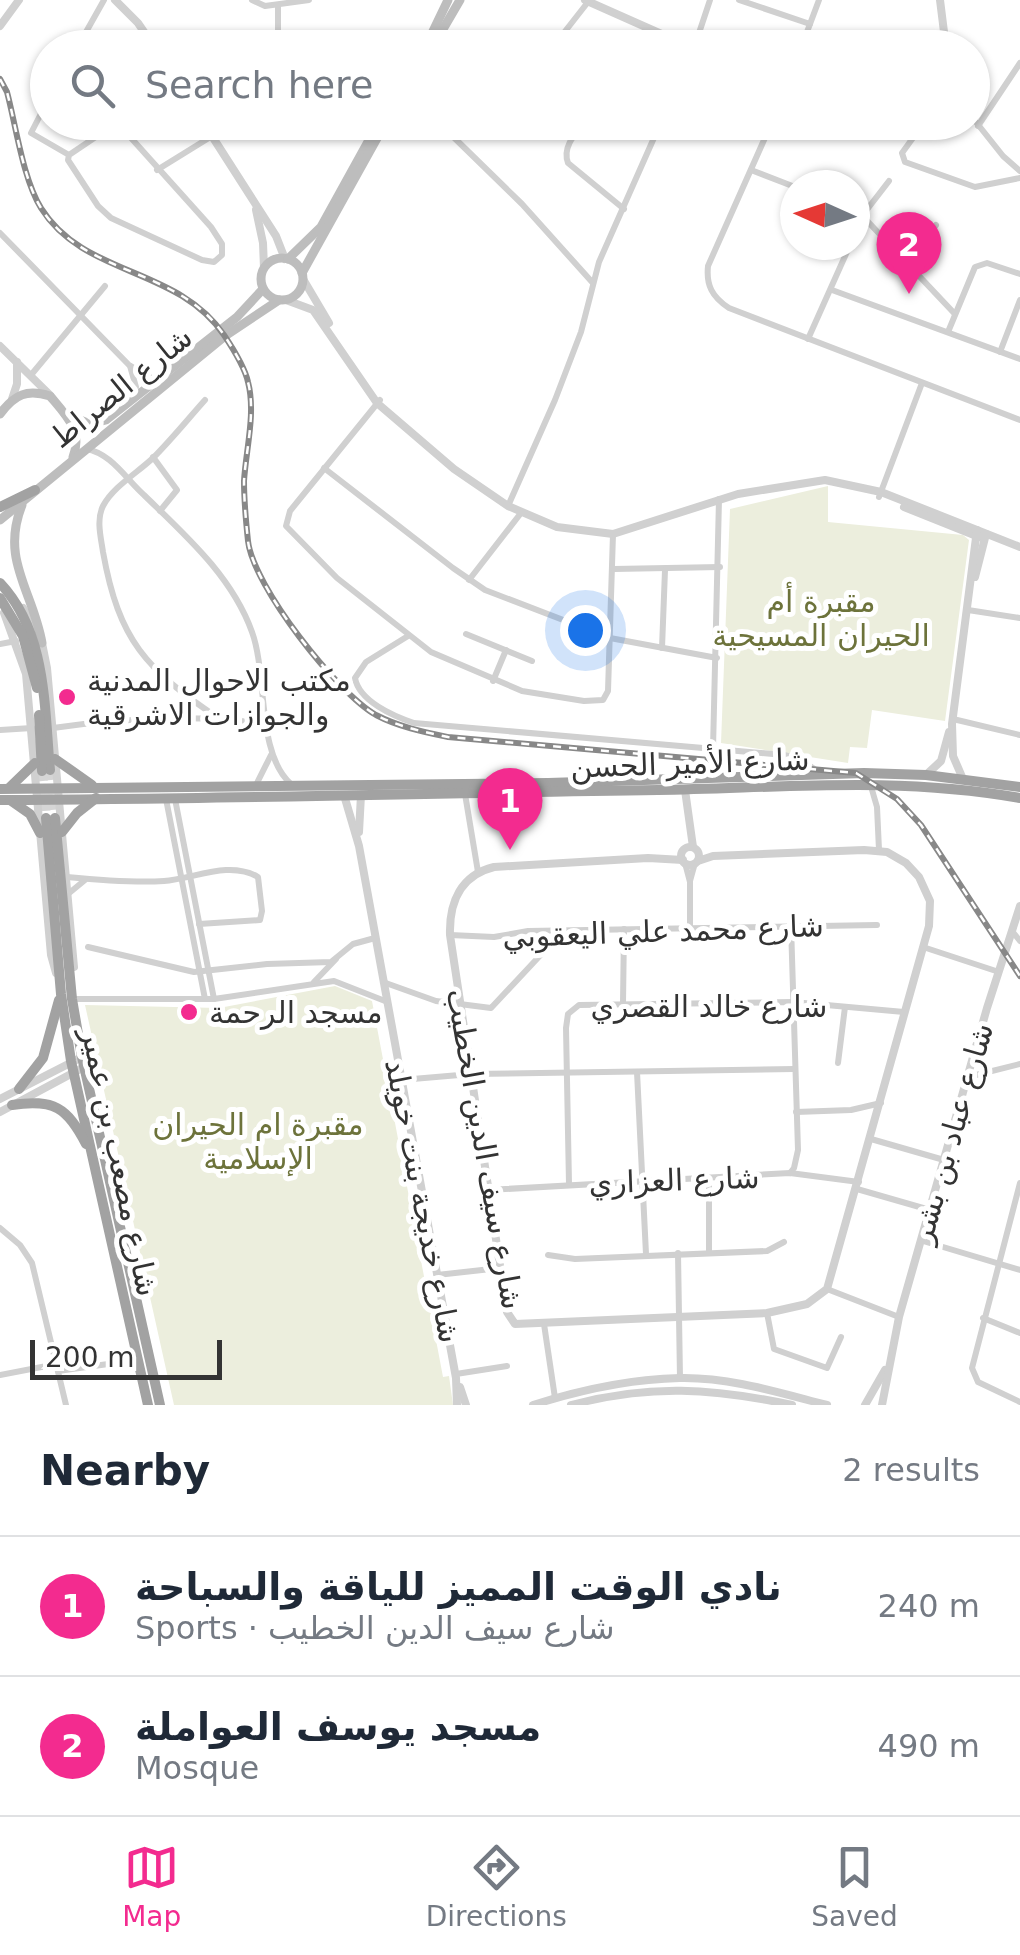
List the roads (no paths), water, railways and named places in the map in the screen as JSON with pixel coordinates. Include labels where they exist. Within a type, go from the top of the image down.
[{"type":"highway","points":[[0,503],[35,490]]},
{"type":"highway","points":[[0,583],[30,658],[46,769]]},
{"type":"highway","points":[[3,598],[30,624],[40,663],[46,769]]},
{"type":"highway","points":[[46,769],[97,792],[62,832]]},
{"type":"highway","points":[[40,833],[30,814],[4,794],[46,769]]},
{"type":"highway","name":"شارع الأمير الحسن","points":[[4,794],[822,774],[1020,798]]},
{"type":"highway","name":"شارع الأمير الحسن","points":[[97,792],[170,797],[685,790],[926,776],[1020,788]]},
{"type":"highway","name":"شارع مصعب بن عمير","points":[[50,816],[66,993],[94,1161],[148,1405]]},
{"type":"highway","points":[[18,1089],[43,1058],[66,993]]},
{"type":"highway","name":"شارع مصعب بن عمير","points":[[78,1064],[160,1405]]},
{"type":"highway","points":[[12,1105],[36,1102],[55,1106],[78,1128],[94,1161]]},
{"type":"main road","points":[[436,30],[448,0]]},
{"type":"main road","points":[[440,30],[460,0]]},
{"type":"main road","points":[[372,140],[321,227],[287,259],[275,260],[264,268],[264,289],[282,300],[298,292],[302,276],[374,140]]},
{"type":"main road","points":[[287,259],[302,276]]},
{"type":"main road","name":"شارع الصراط","points":[[65,414],[96,424],[106,420],[237,318],[264,289]]},
{"type":"main road","name":"شارع الصراط","points":[[0,520],[225,336],[282,300]]},
{"type":"main road","points":[[0,414],[12,399],[30,392],[50,396],[77,437],[72,459]]},
{"type":"main road","points":[[35,490],[10,530],[11,560],[36,616],[42,643]]},
{"type":"street","points":[[0,26],[19,0]]},
{"type":"street","points":[[87,30],[104,0]]},
{"type":"street","points":[[115,0],[143,30]]},
{"type":"street","points":[[252,0],[266,6],[309,0]]},
{"type":"street","points":[[700,30],[710,0]]},
{"type":"street","points":[[739,0],[810,24]]},
{"type":"street","points":[[808,30],[819,0]]},
{"type":"street","points":[[940,0],[944,30]]},
{"type":"street","points":[[565,30],[587,1],[650,30]]},
{"type":"street","points":[[278,6],[278,30]]},
{"type":"street","points":[[990,108],[1020,63]]},
{"type":"street","points":[[43,140],[69,155]]},
{"type":"street","points":[[69,155],[91,140]]},
{"type":"street","points":[[69,155],[68,160],[92,200],[111,218],[202,260],[218,260],[223,249],[218,237],[129,140]]},
{"type":"street","points":[[156,170],[205,140]]},
{"type":"street","points":[[214,140],[287,259]]},
{"type":"street","points":[[456,140],[522,204],[592,282]]},
{"type":"street","points":[[572,140],[566,156],[568,163],[624,209]]},
{"type":"street","points":[[508,506],[555,400],[580,332],[592,282],[654,140]]},
{"type":"street","points":[[763,140],[708,266],[708,286],[720,302],[808,340],[1020,420]]},
{"type":"street","points":[[910,140],[902,153],[906,162],[975,188],[1020,174],[990,140]]},
{"type":"street","points":[[751,170],[780,181]]},
{"type":"street","points":[[870,206],[889,181]]},
{"type":"street","points":[[254,206],[264,268]]},
{"type":"street","points":[[870,224],[954,312]]},
{"type":"street","points":[[907,261],[936,226]]},
{"type":"street","points":[[0,233],[130,365],[158,381]]},
{"type":"street","points":[[808,340],[844,260]]},
{"type":"street","points":[[948,332],[971,272],[980,264],[1020,274]]},
{"type":"street","points":[[302,276],[378,402]]},
{"type":"street","points":[[30,374],[105,286]]},
{"type":"street","points":[[832,290],[1020,359]]},
{"type":"street","points":[[282,300],[313,310],[378,402],[454,470],[508,506],[557,527],[613,534],[719,499],[813,480],[880,494],[1020,549]]},
{"type":"street","points":[[1000,352],[1020,300]]},
{"type":"street","points":[[0,346],[50,396]]},
{"type":"street","points":[[12,399],[17,362]]},
{"type":"street","points":[[130,365],[136,387],[132,401]]},
{"type":"street","points":[[880,494],[922,383]]},
{"type":"street","points":[[206,400],[103,506],[100,520],[106,569],[121,617],[136,644],[163,679],[218,718]]},
{"type":"street","points":[[378,402],[287,516],[287,530],[337,578],[431,652],[492,681],[546,696],[600,702],[608,690],[613,534]]},
{"type":"street","points":[[108,458],[105,446],[110,427]]},
{"type":"street","points":[[83,449],[108,458],[211,564],[243,612],[258,654],[271,754],[292,785]]},
{"type":"street","points":[[153,457],[177,490],[160,511]]},
{"type":"street","points":[[324,468],[469,580],[610,638],[717,658]]},
{"type":"street","points":[[712,749],[719,499]]},
{"type":"street","points":[[469,580],[521,512]]},
{"type":"street","points":[[926,776],[941,761],[952,721],[981,535]]},
{"type":"street","points":[[614,569],[720,567]]},
{"type":"street","points":[[662,648],[664,570]]},
{"type":"street","points":[[3,598],[26,674],[32,728],[46,769]]},
{"type":"street","points":[[968,605],[1020,618]]},
{"type":"street","points":[[30,624],[42,643],[53,728],[46,769]]},
{"type":"street","points":[[466,634],[532,661]]},
{"type":"street","points":[[408,636],[361,667],[355,678],[356,686],[369,699],[403,719],[435,726],[794,757],[822,774]]},
{"type":"street","points":[[0,644],[16,641]]},
{"type":"street","points":[[492,681],[506,650]]},
{"type":"street","points":[[53,728],[218,718],[267,724]]},
{"type":"street","points":[[952,721],[1020,734]]},
{"type":"street","points":[[952,721],[953,756],[963,779]]},
{"type":"street","points":[[0,730],[32,728]]},
{"type":"street","points":[[256,786],[271,754]]},
{"type":"street","name":"شارع مصعب بن عمير","points":[[46,769],[57,793],[40,833],[52,955],[66,993]]},
{"type":"street","name":"شارع مصعب بن عمير","points":[[46,769],[38,794],[62,832],[68,894],[74,970],[66,993]]},
{"type":"street","points":[[866,778],[878,807],[879,850]]},
{"type":"street","points":[[685,790],[690,928]]},
{"type":"street","points":[[464,794],[478,872],[494,867],[690,856],[879,850],[906,863],[920,877],[928,894],[930,917],[882,1103],[827,1289],[899,1317]]},
{"type":"street","name":"شارع خديجة بنت خويلد","points":[[344,795],[359,846],[456,1376],[466,1405]]},
{"type":"street","name":"شارع خديجة بنت خويلد","points":[[359,846],[361,795]]},
{"type":"street","points":[[170,797],[209,999]]},
{"type":"street","name":"شارع سيف الدين الخطيب","points":[[478,872],[456,894],[450,935],[510,1320],[515,1324],[544,1324],[767,1313],[807,1304],[827,1289]]},
{"type":"street","points":[[66,877],[154,881],[185,875],[254,873],[260,883],[260,920],[199,924]]},
{"type":"street","points":[[185,875],[199,924],[204,970]]},
{"type":"street","points":[[68,894],[85,880]]},
{"type":"street","name":"شارع عباد بن بشر","points":[[882,1405],[899,1317],[1020,906]]},
{"type":"street","name":"شارع محمد علي اليعقوبي","points":[[450,935],[494,938],[520,932],[564,930],[877,925]]},
{"type":"street","name":"شارع العزاري","points":[[488,1190],[790,1173],[797,1159],[791,926]]},
{"type":"street","points":[[622,1002],[624,929]]},
{"type":"street","points":[[382,981],[430,1000],[484,1009],[495,1004],[564,930]]},
{"type":"street","points":[[1012,931],[1020,940]]},
{"type":"street","points":[[309,986],[353,944],[375,938]]},
{"type":"street","points":[[88,947],[181,970],[329,962],[337,958]]},
{"type":"street","points":[[923,947],[999,972]]},
{"type":"street","points":[[66,993],[209,999],[334,981],[385,1001]]},
{"type":"street","name":"شارع خالد القصري","points":[[570,1184],[566,1028],[572,1009],[592,1002],[792,1002],[904,1012]]},
{"type":"street","points":[[838,1063],[845,1006]]},
{"type":"street","points":[[0,1099],[78,1064]]},
{"type":"street","points":[[0,1112],[78,1064]]},
{"type":"street","points":[[968,1077],[1020,1064]]},
{"type":"street","points":[[401,1080],[470,1074],[794,1068]]},
{"type":"street","points":[[637,1072],[646,1254]]},
{"type":"street","points":[[796,1112],[851,1110],[882,1103]]},
{"type":"street","points":[[872,1138],[944,1160]]},
{"type":"street","points":[[790,1173],[858,1186],[931,1210]]},
{"type":"street","points":[[709,1178],[709,1252]]},
{"type":"street","points":[[1020,1183],[972,1362],[978,1382],[1020,1402]]},
{"type":"street","points":[[0,1228],[32,1263],[66,1405]]},
{"type":"street","points":[[922,1241],[1020,1270]]},
{"type":"street","points":[[548,1255],[576,1259],[769,1250],[784,1242]]},
{"type":"street","points":[[678,1253],[680,1378]]},
{"type":"street","points":[[437,1276],[500,1268]]},
{"type":"street","points":[[767,1313],[774,1348],[827,1368],[841,1338]]},
{"type":"street","points":[[983,1318],[1020,1333]]},
{"type":"street","points":[[544,1324],[555,1398]]},
{"type":"street","points":[[0,1375],[138,1360]]},
{"type":"street","name":"شارع عباد بن بشر","points":[[865,1405],[889,1361]]},
{"type":"street","points":[[456,1376],[507,1366]]},
{"type":"street","name":"شارع خديجة بنت خويلد","points":[[456,1376],[457,1405]]},
{"type":"street","points":[[533,1405],[629,1383],[680,1378],[749,1386],[827,1405]]},
{"type":"street","points":[[570,1405],[620,1393],[679,1389],[732,1392],[792,1405]]},
{"type":"tunnel","points":[[50,770],[55,818]]},
{"type":"tunnel","points":[[42,771],[46,818]]},
{"type":"railway","points":[[0,79],[7,92],[29,182],[41,208],[59,230],[105,260],[182,296],[204,313],[234,351],[250,394],[244,488],[253,560],[299,637],[360,703],[394,723],[448,737],[856,773],[897,799],[921,825],[1020,976]]},
{"type":"place","name":"مسجد يوسف العواملة","points":[[909,294]]},
{"type":"place","name":"مكتب الاحوال المدنية والجوازات الاشرقية","points":[[67,697]]},
{"type":"place","name":"نادي الوقت المميز للياقة والسباحة","points":[[510,850]]},
{"type":"place","name":"مسجد الرحمة","points":[[189,1012]]},
{"type":"park label","name":"مقبرة أم الحيران المسيحية","points":[[821,618]]},
{"type":"park label","name":"مقبرة ام الحيران الإسلامية","points":[[258,1141]]}]
